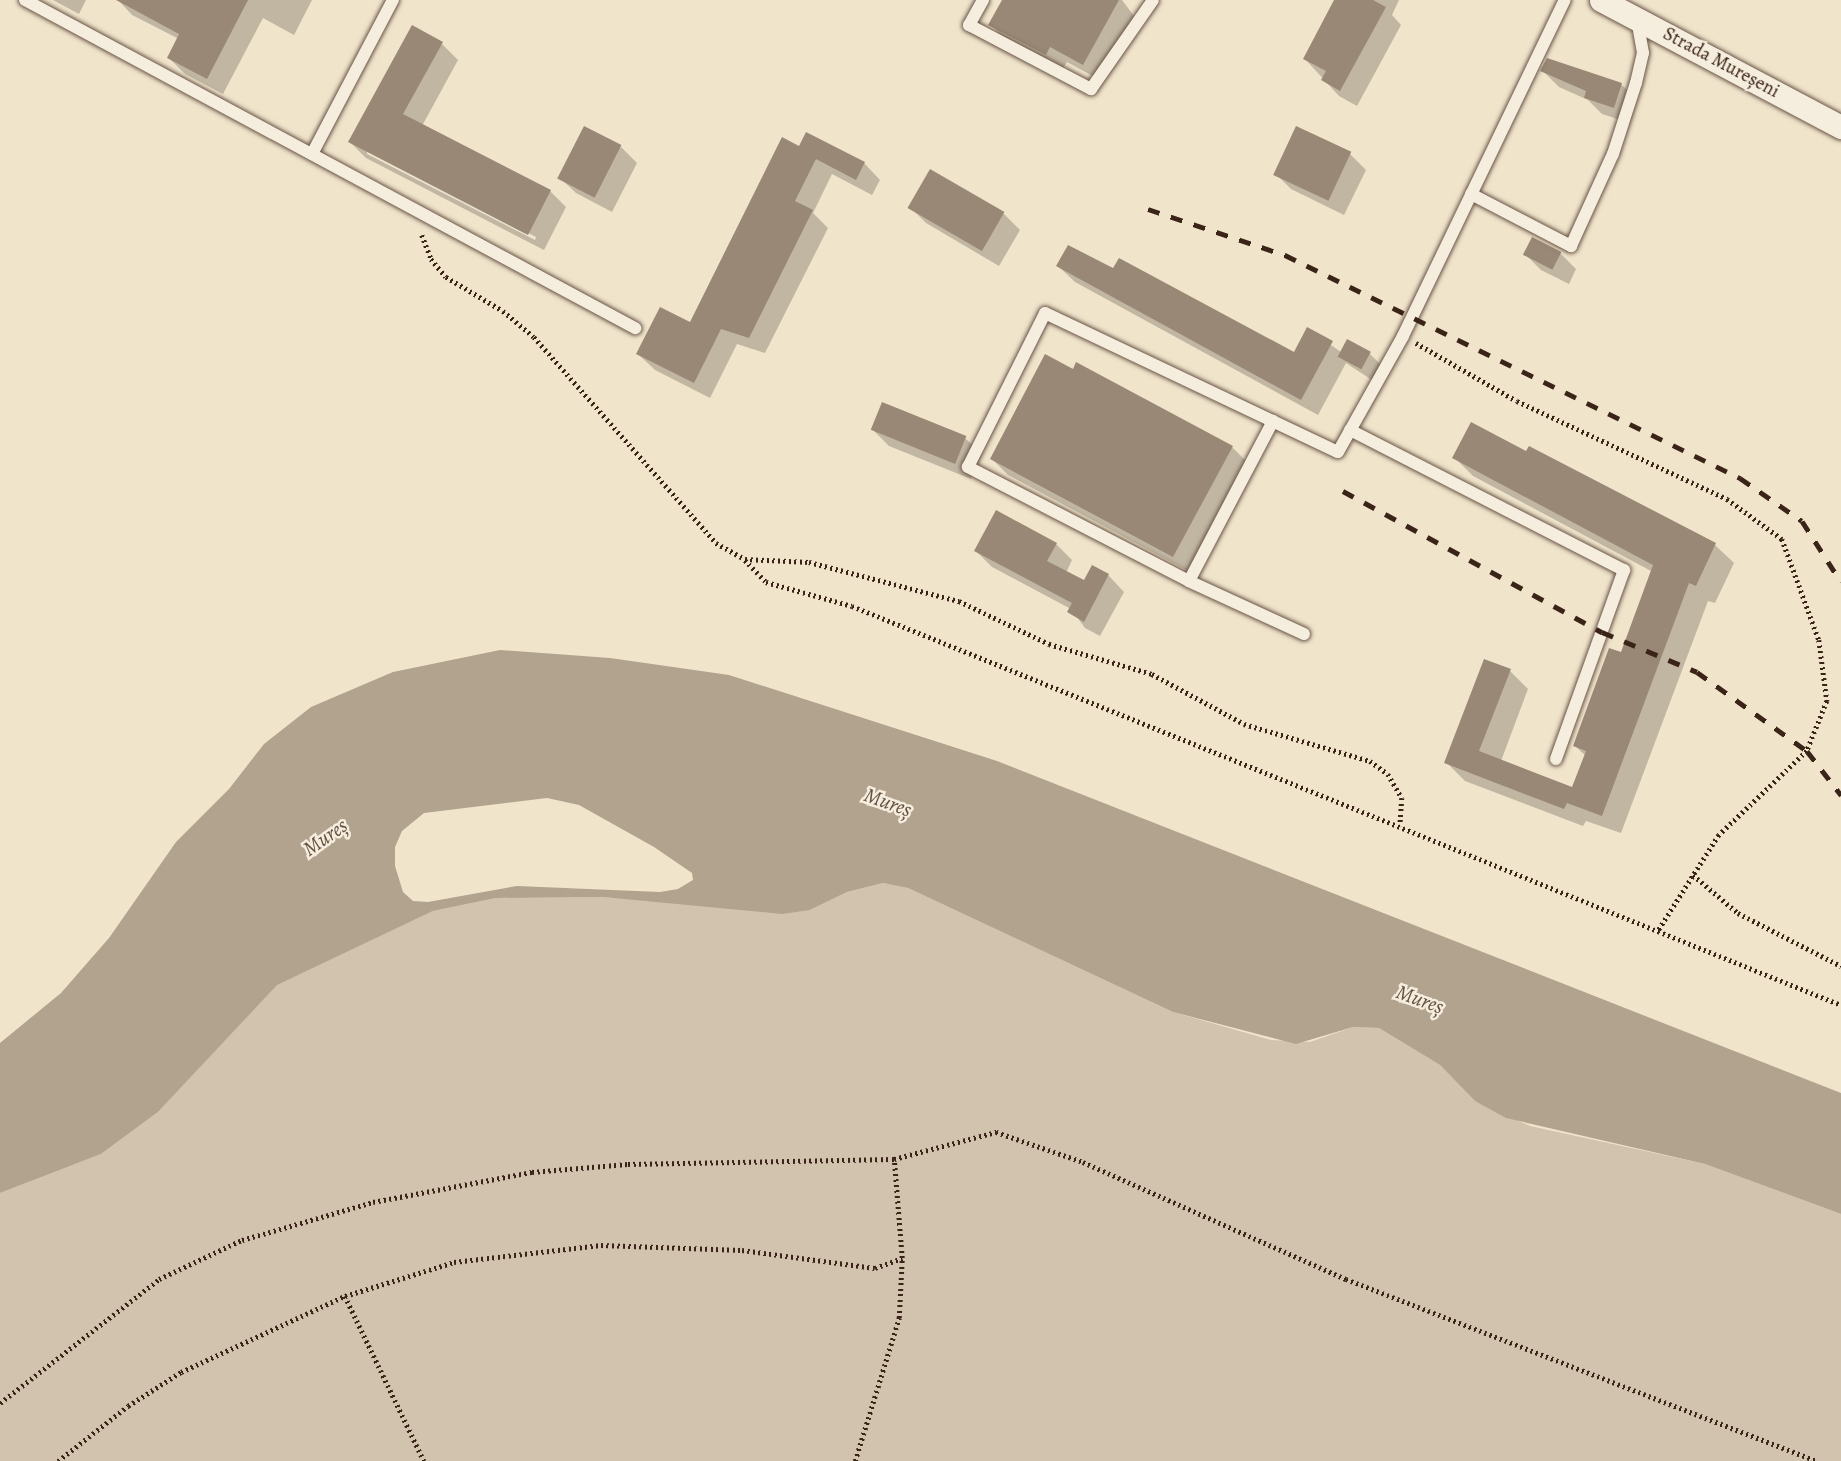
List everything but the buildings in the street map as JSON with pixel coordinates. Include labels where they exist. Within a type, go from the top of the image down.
[{"type":"street","name":"Strada Mureșeni","points":[[1601,0],[1841,127]]},
{"type":"lane","points":[[25,0],[635,328]]},
{"type":"lane","points":[[312,154],[393,0]]},
{"type":"lane","points":[[984,0],[969,25],[1091,89],[1153,0]]},
{"type":"lane","points":[[1304,634],[1189,581],[968,467],[1045,313],[1338,452],[1403,336],[1565,0]]},
{"type":"lane","points":[[1471,194],[1572,246],[1613,154],[1636,83],[1643,53],[1637,19]]},
{"type":"lane","points":[[1189,581],[1273,421]]},
{"type":"lane","points":[[1350,430],[1624,570],[1556,759]]},
{"type":"path","points":[[421,213],[423,241],[446,277],[503,311],[534,337],[716,544],[745,559],[766,582],[852,606],[1841,1005]]},
{"type":"path","points":[[1403,336],[1517,401],[1727,499],[1782,539],[1819,640],[1827,701],[1807,751],[1719,835],[1658,931]]},
{"type":"path","points":[[745,559],[809,562],[959,601],[1049,644],[1152,674],[1244,724],[1370,761],[1388,774],[1402,799],[1400,826]]},
{"type":"path","points":[[1693,875],[1738,914],[1841,966]]},
{"type":"path","points":[[0,1403],[159,1279],[242,1240],[373,1202],[532,1172],[628,1164],[894,1158],[996,1132],[1083,1162],[1346,1279],[1817,1461]]},
{"type":"path","points":[[855,1461],[899,1318],[902,1258],[894,1158]]},
{"type":"path","points":[[58,1461],[128,1406],[181,1373],[345,1296],[454,1262],[601,1245],[742,1250],[875,1268],[902,1258]]},
{"type":"path","points":[[345,1296],[424,1461]]},
{"type":"shaded area","points":[[883,883],[908,888],[1173,1012],[1271,1040],[1310,1042],[1353,1027],[1379,1028],[1440,1065],[1475,1101],[1530,1126],[1705,1164],[1841,1214],[1841,1461],[0,1461],[0,1193],[101,1154],[158,1112],[276,985],[433,911],[496,898],[603,897],[810,910],[847,892]]},
{"type":"water","name":"Mureș","points":[[500,650],[610,658],[729,675],[997,761],[1841,1093],[1841,1214],[1705,1164],[1506,1118],[1475,1101],[1440,1065],[1379,1028],[1353,1027],[1296,1044],[1173,1012],[908,888],[883,883],[847,892],[810,910],[782,914],[603,897],[496,898],[433,911],[277,985],[158,1112],[101,1154],[0,1193],[0,1043],[61,993],[109,938],[176,842],[229,789],[264,744],[311,707],[393,672]],"holes":[[[547,798],[579,805],[654,847],[692,873],[693,880],[678,889],[660,892],[517,886],[428,902],[413,901],[403,892],[395,866],[395,847],[402,831],[424,813]]]},
{"type":"railway","points":[[1148,209],[1285,255],[1740,478],[1802,521],[1841,582]]},
{"type":"railway","points":[[1343,491],[1602,632],[1697,672],[1807,751],[1841,795]]}]
